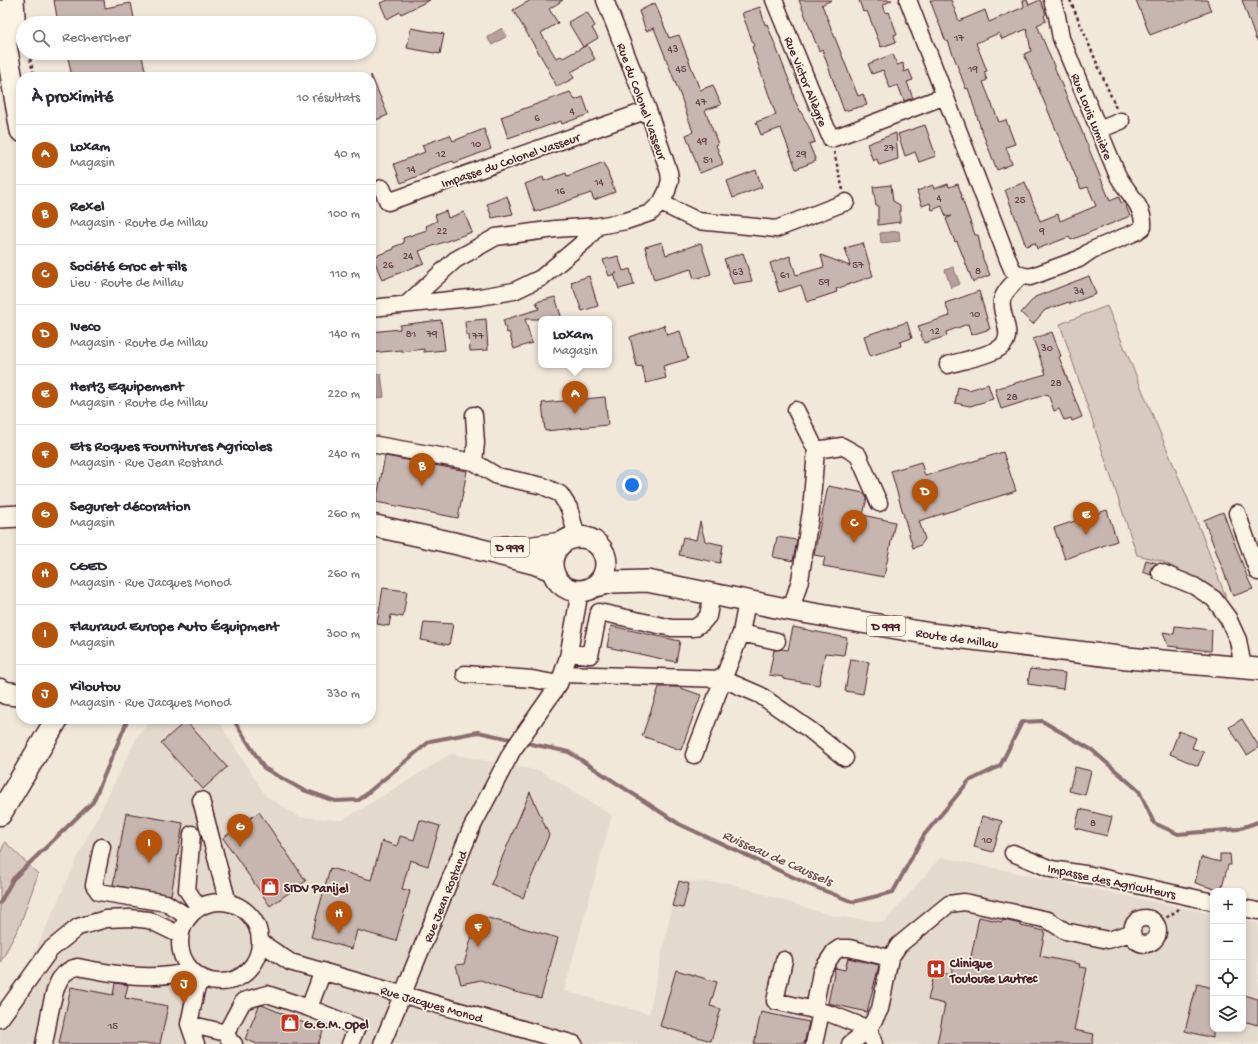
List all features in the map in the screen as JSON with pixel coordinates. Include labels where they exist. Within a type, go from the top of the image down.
[{"type":"highway","points":[[0,690],[16,694]]},
{"type":"highway","points":[[0,814],[54,724]]},
{"type":"main road","points":[[13,0],[16,40]]},
{"type":"main road","points":[[0,11],[16,102]]},
{"type":"main road","points":[[19,60],[21,72]]},
{"type":"main road","name":"D 999","points":[[376,526],[458,544],[533,563],[552,570]]},
{"type":"main road","points":[[587,538],[596,543],[602,550],[606,559],[606,569],[602,578],[588,589],[568,589],[561,585],[555,578],[551,563],[553,556],[556,549],[569,540],[587,538]]},
{"type":"main road","name":"D 999","points":[[458,544],[527,548],[569,540]]},
{"type":"main road","name":"Route de Millau","points":[[602,550],[623,569],[647,581]]},
{"type":"main road","name":"Route de Millau","points":[[588,589],[612,582],[647,581],[791,610],[931,634],[1253,672]]},
{"type":"street","name":"Rue du Colonel Vasseur","points":[[605,0],[648,110],[669,172],[670,180],[667,191],[661,203]]},
{"type":"street","name":"Rue Victor Allègre","points":[[774,0],[831,139],[945,96]]},
{"type":"street","points":[[908,0],[1009,262],[1013,271],[1021,275],[1002,298],[1001,306],[1007,331],[1007,340],[1000,348],[986,354],[948,365]]},
{"type":"street","name":"Rue Louis Lumière","points":[[1021,275],[1030,277],[1079,259],[1092,250],[1136,232],[1143,227],[1142,216],[1135,200],[1120,181],[1061,38],[1052,0]]},
{"type":"street","name":"Impasse du Colonel Vasseur","points":[[382,188],[388,202],[648,110]]},
{"type":"street","points":[[1099,130],[1121,122]]},
{"type":"street","points":[[408,303],[455,260],[496,238],[555,229],[598,226],[626,221],[650,213],[661,203],[698,221],[776,229],[846,202]]},
{"type":"street","points":[[376,307],[480,297],[514,290],[541,278],[586,240],[598,226]]},
{"type":"street","points":[[791,610],[800,580],[811,511],[816,450],[796,410]]},
{"type":"street","points":[[474,415],[476,443],[474,462]]},
{"type":"street","points":[[376,445],[474,462],[497,476],[543,486],[560,494],[570,508],[569,540]]},
{"type":"street","points":[[816,450],[842,446],[858,455],[879,503]]},
{"type":"street","points":[[1237,513],[1258,572]]},
{"type":"street","points":[[1160,572],[1194,586],[1214,599],[1228,618],[1253,672]]},
{"type":"street","points":[[561,679],[588,589]]},
{"type":"street","points":[[569,654],[590,655],[599,612],[672,628],[694,628],[702,623],[708,616],[712,594]]},
{"type":"street","points":[[694,755],[741,633],[747,601]]},
{"type":"street","points":[[741,633],[777,641]]},
{"type":"street","points":[[465,674],[532,679],[723,679],[760,695],[810,730],[845,758]]},
{"type":"street","name":"Rue Jean Rostand","points":[[382,1044],[471,829],[512,751],[561,679]]},
{"type":"street","points":[[201,800],[228,903]]},
{"type":"street","points":[[192,834],[186,890],[193,913]]},
{"type":"street","points":[[102,847],[94,885],[98,892],[166,903],[193,913]]},
{"type":"street","name":"Impasse des Agriculteurs","points":[[1013,853],[1051,869],[1091,875],[1210,901]]},
{"type":"street","points":[[871,1037],[880,1009],[890,958],[899,945],[949,904],[964,902],[1048,920],[1065,931],[1108,940],[1131,933],[1135,941],[1140,944],[1152,942],[1157,937],[1158,931],[1156,923]]},
{"type":"street","points":[[196,1044],[189,1024],[196,990],[197,975],[183,958],[180,943],[180,935],[184,923],[193,913],[213,903],[228,903],[242,909],[253,920],[257,927],[260,942],[258,956],[246,973]]},
{"type":"street","points":[[1246,909],[1258,911]]},
{"type":"street","points":[[0,1019],[50,950],[78,927],[106,919],[130,918],[150,920],[180,935]]},
{"type":"street","points":[[260,942],[290,962]]},
{"type":"street","points":[[814,1044],[821,972],[834,952],[840,948],[849,948],[890,958]]},
{"type":"street","points":[[784,960],[774,1002],[832,1014],[871,1037]]},
{"type":"street","points":[[44,1044],[55,992],[60,980],[72,968],[78,967],[138,977],[197,975],[217,982],[225,982],[240,977],[262,965],[290,962]]},
{"type":"street","name":"Rue Jacques Monod","points":[[290,962],[574,1044]]},
{"type":"street","points":[[309,1008],[323,971]]},
{"type":"street","points":[[189,1024],[230,1038],[243,1001],[267,994],[309,1008],[357,1027],[350,1044]]},
{"type":"street","points":[[850,1044],[871,1037]]},
{"type":"path","points":[[1070,0],[1121,122]]},
{"type":"path","points":[[31,60],[33,72]]},
{"type":"path","points":[[831,139],[846,202]]},
{"type":"path","points":[[1156,923],[1197,898]]},
{"type":"shaded area","points":[[502,28],[507,36],[492,45],[487,37]]},
{"type":"shaded area","points":[[899,231],[900,241],[881,243],[880,233]]},
{"type":"shaded area","points":[[953,267],[960,284],[951,288],[945,270]]},
{"type":"shaded area","points":[[1107,306],[1192,509],[1226,597],[1162,561],[1137,555],[1060,324]]},
{"type":"shaded area","points":[[376,374],[381,374],[384,397],[376,398]]},
{"type":"shaded area","points":[[148,724],[220,724],[266,796],[299,817],[343,820],[451,754],[540,771],[612,815],[564,991],[649,1014],[672,906],[679,881],[729,883],[833,916],[884,922],[941,857],[1210,913],[1210,1032],[1246,1032],[1246,921],[1258,923],[1258,1044],[0,1044],[0,1028],[83,846],[138,735]]},
{"type":"shaded area","points":[[5,842],[38,874],[20,925],[0,963],[0,854]]},
{"type":"building","points":[[54,0],[104,0],[105,8],[131,3],[134,16],[57,16]]},
{"type":"building","points":[[388,0],[430,0],[387,19],[380,3]]},
{"type":"building","points":[[531,0],[563,0],[549,9],[558,23],[541,33],[556,58],[561,56],[563,58],[587,45],[595,59],[571,72],[574,78],[557,87],[546,65],[513,10]]},
{"type":"building","points":[[799,0],[832,0],[821,5],[858,96],[863,94],[867,105],[844,111],[822,49],[819,51]]},
{"type":"building","points":[[859,0],[892,0],[883,5],[886,13],[889,12],[897,34],[894,35],[896,42],[881,47],[867,11],[863,12]]},
{"type":"building","points":[[930,0],[951,0],[959,21],[985,10],[989,22],[1024,7],[1023,1],[1027,0],[1029,5],[1040,0],[1046,14],[1044,16],[1046,21],[1037,25],[1110,201],[1119,197],[1121,203],[1124,202],[1130,216],[1071,240],[1069,237],[1037,249],[1035,243],[1026,246],[1005,190],[1025,182],[1040,221],[1058,214],[1060,221],[1096,206],[1088,187],[1081,189],[1024,54],[1031,51],[1027,29],[1002,39],[999,33],[976,43],[987,71],[984,72],[987,80],[983,82],[999,122],[1006,120],[1015,144],[1006,147],[1012,164],[997,170],[981,129],[968,88],[966,89],[948,41],[946,42]]},
{"type":"building","points":[[1136,0],[1207,0],[1211,11],[1150,35]]},
{"type":"building","points":[[1242,0],[1258,0],[1258,40],[1256,40]]},
{"type":"building","points":[[655,3],[669,38],[679,35],[700,90],[713,85],[721,105],[705,110],[718,144],[716,145],[723,164],[700,173],[686,135],[693,132],[681,97],[654,28],[646,31],[639,11]]},
{"type":"building","points":[[760,7],[765,25],[767,24],[792,88],[794,99],[810,129],[815,142],[809,144],[816,161],[796,169],[781,128],[761,135],[756,122],[776,115],[752,47],[754,46],[742,13]]},
{"type":"building","points":[[587,12],[595,26],[592,28],[598,38],[583,47],[568,22]]},
{"type":"building","points":[[411,28],[444,34],[440,54],[407,48]]},
{"type":"building","points":[[893,54],[897,65],[903,63],[904,72],[909,70],[913,80],[907,82],[913,98],[904,101],[898,85],[890,88],[883,70],[872,74],[868,64]]},
{"type":"building","points":[[68,60],[143,60],[146,72],[71,72]]},
{"type":"building","points":[[376,87],[388,115],[376,120]]},
{"type":"building","points":[[570,92],[575,100],[583,97],[589,114],[562,124],[561,121],[508,138],[501,117]]},
{"type":"building","points":[[925,125],[936,156],[919,162],[915,152],[905,156],[898,134]]},
{"type":"building","points":[[484,129],[491,149],[454,163],[453,161],[427,170],[428,172],[401,183],[394,164],[425,152],[422,145],[450,135],[453,141]]},
{"type":"building","points":[[896,133],[898,159],[879,165],[877,159],[873,161],[867,144]]},
{"type":"building","points":[[604,162],[615,192],[594,200],[591,193],[535,212],[525,184],[543,177],[544,181],[566,173],[567,176]]},
{"type":"building","points":[[756,170],[762,187],[733,198],[727,181]]},
{"type":"building","points":[[948,184],[949,187],[958,184],[975,235],[978,235],[983,259],[990,275],[973,282],[957,241],[955,242],[946,219],[952,216],[946,217],[942,206],[932,210],[930,203],[922,206],[917,191],[933,185],[934,189]]},
{"type":"building","points":[[891,185],[893,201],[900,205],[900,222],[878,225],[878,205],[876,206],[873,187]]},
{"type":"building","points":[[507,196],[513,214],[492,218],[487,204]]},
{"type":"building","points":[[446,211],[448,218],[464,212],[472,232],[419,251],[424,263],[382,280],[376,265],[376,256],[394,249],[393,247],[404,243],[403,238],[427,230],[426,226],[437,221],[435,215]]},
{"type":"building","points":[[662,242],[666,255],[701,243],[711,274],[694,279],[691,269],[654,280],[645,247]]},
{"type":"building","points":[[863,243],[873,276],[836,289],[837,292],[807,302],[801,285],[779,292],[770,263],[790,256],[796,275],[824,267],[821,255],[850,266],[845,248]]},
{"type":"building","points":[[743,253],[752,281],[733,284],[724,259]]},
{"type":"building","points":[[618,256],[623,271],[630,269],[634,285],[619,289],[614,274],[609,276],[603,260]]},
{"type":"building","points":[[589,276],[598,306],[582,311],[571,282]]},
{"type":"building","points":[[1089,276],[1096,294],[1070,304],[1069,302],[1045,310],[1033,324],[1021,313],[1035,297]]},
{"type":"building","points":[[979,291],[990,329],[971,335],[968,324],[946,332],[947,336],[924,343],[918,326],[950,316],[945,303]]},
{"type":"building","points":[[555,297],[561,316],[538,316],[538,319],[525,319],[532,343],[514,349],[509,332],[507,333],[503,320],[539,309],[536,302]]},
{"type":"building","points":[[486,319],[488,350],[470,351],[469,335],[466,335],[465,321]]},
{"type":"building","points":[[441,320],[445,350],[424,352],[424,349],[402,352],[402,350],[376,353],[376,331],[400,329],[400,325]]},
{"type":"building","points":[[907,322],[912,338],[900,342],[901,346],[870,356],[864,336]]},
{"type":"building","points":[[664,325],[667,335],[680,331],[688,359],[663,366],[666,378],[646,383],[642,366],[637,367],[630,337]]},
{"type":"building","points":[[1052,332],[1061,356],[1059,357],[1082,417],[1072,421],[1071,418],[1064,420],[1059,409],[1054,411],[1048,394],[1001,409],[995,389],[1046,374],[1033,339]]},
{"type":"building","points":[[988,384],[993,399],[970,406],[955,403],[958,387],[969,390]]},
{"type":"building","points":[[605,397],[608,425],[545,431],[542,403]]},
{"type":"building","points":[[1003,452],[1016,491],[919,521],[925,539],[921,545],[913,548],[891,471],[921,462],[925,476]]},
{"type":"building","points":[[385,456],[467,471],[458,518],[376,502]]},
{"type":"building","points":[[828,486],[864,493],[867,498],[863,515],[895,522],[884,577],[823,566],[825,557],[814,555]]},
{"type":"building","points":[[1107,510],[1117,541],[1065,559],[1054,528]]},
{"type":"building","points":[[1223,512],[1253,589],[1233,596],[1204,520]]},
{"type":"building","points":[[700,522],[705,541],[723,545],[720,563],[679,555],[683,537],[696,540]]},
{"type":"building","points":[[777,537],[797,540],[793,561],[773,557]]},
{"type":"building","points":[[1146,560],[1157,563],[1151,568],[1151,575],[1143,572]]},
{"type":"building","points":[[383,588],[407,591],[403,617],[391,615],[389,626],[377,624]]},
{"type":"building","points":[[424,622],[453,624],[449,645],[421,640]]},
{"type":"building","points":[[611,626],[680,641],[676,662],[607,647]]},
{"type":"building","points":[[1175,626],[1212,630],[1211,651],[1168,646],[1163,632],[1174,634]]},
{"type":"building","points":[[793,627],[847,638],[844,655],[825,653],[819,685],[769,675],[774,650],[788,650]]},
{"type":"building","points":[[851,659],[869,662],[863,694],[845,691]]},
{"type":"building","points":[[1030,669],[1065,673],[1063,689],[1028,684]]},
{"type":"building","points":[[659,687],[678,687],[701,695],[681,750],[642,736]]},
{"type":"building","points":[[1242,719],[1258,745],[1258,748],[1247,755],[1229,727]]},
{"type":"building","points":[[183,724],[189,724],[227,767],[203,789],[161,743]]},
{"type":"building","points":[[1179,731],[1196,738],[1192,748],[1204,752],[1198,766],[1170,754]]},
{"type":"building","points":[[1075,767],[1091,771],[1085,795],[1069,791]]},
{"type":"building","points":[[530,792],[549,835],[523,898],[491,884]]},
{"type":"building","points":[[1080,809],[1112,817],[1107,836],[1075,828]]},
{"type":"building","points":[[259,812],[306,881],[270,906],[223,838]]},
{"type":"building","points":[[126,813],[183,823],[171,895],[113,885]]},
{"type":"building","points":[[982,816],[1002,821],[993,852],[974,847]]},
{"type":"building","points":[[420,820],[440,826],[428,866],[410,860],[402,889],[410,891],[396,941],[357,930],[352,949],[311,937],[330,868],[371,880],[382,841],[397,846],[400,836],[414,840]]},
{"type":"building","points":[[1220,854],[1230,854],[1231,865],[1228,865],[1222,888],[1211,888],[1195,883],[1201,857],[1220,862]]},
{"type":"building","points":[[679,881],[689,884],[683,908],[672,906]]},
{"type":"building","points":[[478,915],[558,938],[541,998],[498,987],[481,980],[461,984],[456,965],[464,964]]},
{"type":"building","points":[[979,917],[1002,922],[1003,920],[1021,924],[1021,926],[1045,931],[1040,956],[1080,964],[1079,967],[1087,968],[1074,1030],[1094,1034],[1092,1044],[937,1044],[945,1004],[928,1000],[935,971],[951,975],[954,959],[970,962]]},
{"type":"building","points":[[848,958],[879,965],[867,1012],[828,1003],[835,968],[845,970]]},
{"type":"building","points":[[676,970],[717,982],[710,1006],[721,1009],[711,1041],[660,1026]]},
{"type":"building","points":[[115,983],[128,985],[125,998],[168,1006],[160,1044],[59,1044],[71,987],[113,995]]},
{"type":"building","points":[[1197,984],[1210,987],[1210,1032],[1213,1032],[1213,1038],[1185,1031]]},
{"type":"building","points":[[1246,996],[1258,999],[1258,1025],[1246,1022]]},
{"type":"building","points":[[262,1005],[323,1031],[318,1044],[257,1044],[245,1039],[259,1006]]},
{"type":"building","points":[[761,1012],[809,1022],[804,1044],[754,1044]]},
{"type":"waterway","name":"Ruisseau de Caussels","points":[[522,742],[569,752],[679,824],[810,885],[853,902],[893,892],[924,835],[969,781],[1000,766],[1022,722],[1042,721],[1092,750],[1139,791],[1154,823],[1178,834],[1238,829],[1258,822]]},
{"type":"waterway","name":"Ruisseau de Caussels","points":[[0,903],[13,879],[93,802],[126,724]]},
{"type":"waterway","name":"Ruisseau de Caussels","points":[[236,724],[264,768],[301,789],[335,801],[359,800],[430,741],[478,732],[515,740]]},
{"type":"place","name":"Loxam","points":[[575,414]]},
{"type":"place","name":"Rexel","points":[[422,486]]},
{"type":"place","name":"Iveco","points":[[925,512]]},
{"type":"place","name":"Hertz Equipement","points":[[1086,535]]},
{"type":"place","name":"Société Groc et Fils","points":[[854,543]]},
{"type":"place","name":"Seguret décoration","points":[[240,847]]},
{"type":"place","name":"Flauraud Europe Auto Équipment","points":[[149,863]]},
{"type":"place","name":"SIDV Panijel","points":[[270,887]]},
{"type":"place","name":"CGED","points":[[339,934]]},
{"type":"place","name":"Ets Roques Fournitures Agricoles","points":[[478,947]]},
{"type":"place","name":"Clinique Toulouse Lautrec","points":[[936,969]]},
{"type":"place","name":"Kiloutou","points":[[184,1004]]},
{"type":"place","name":"G.G.M. Opel","points":[[290,1023]]}]
